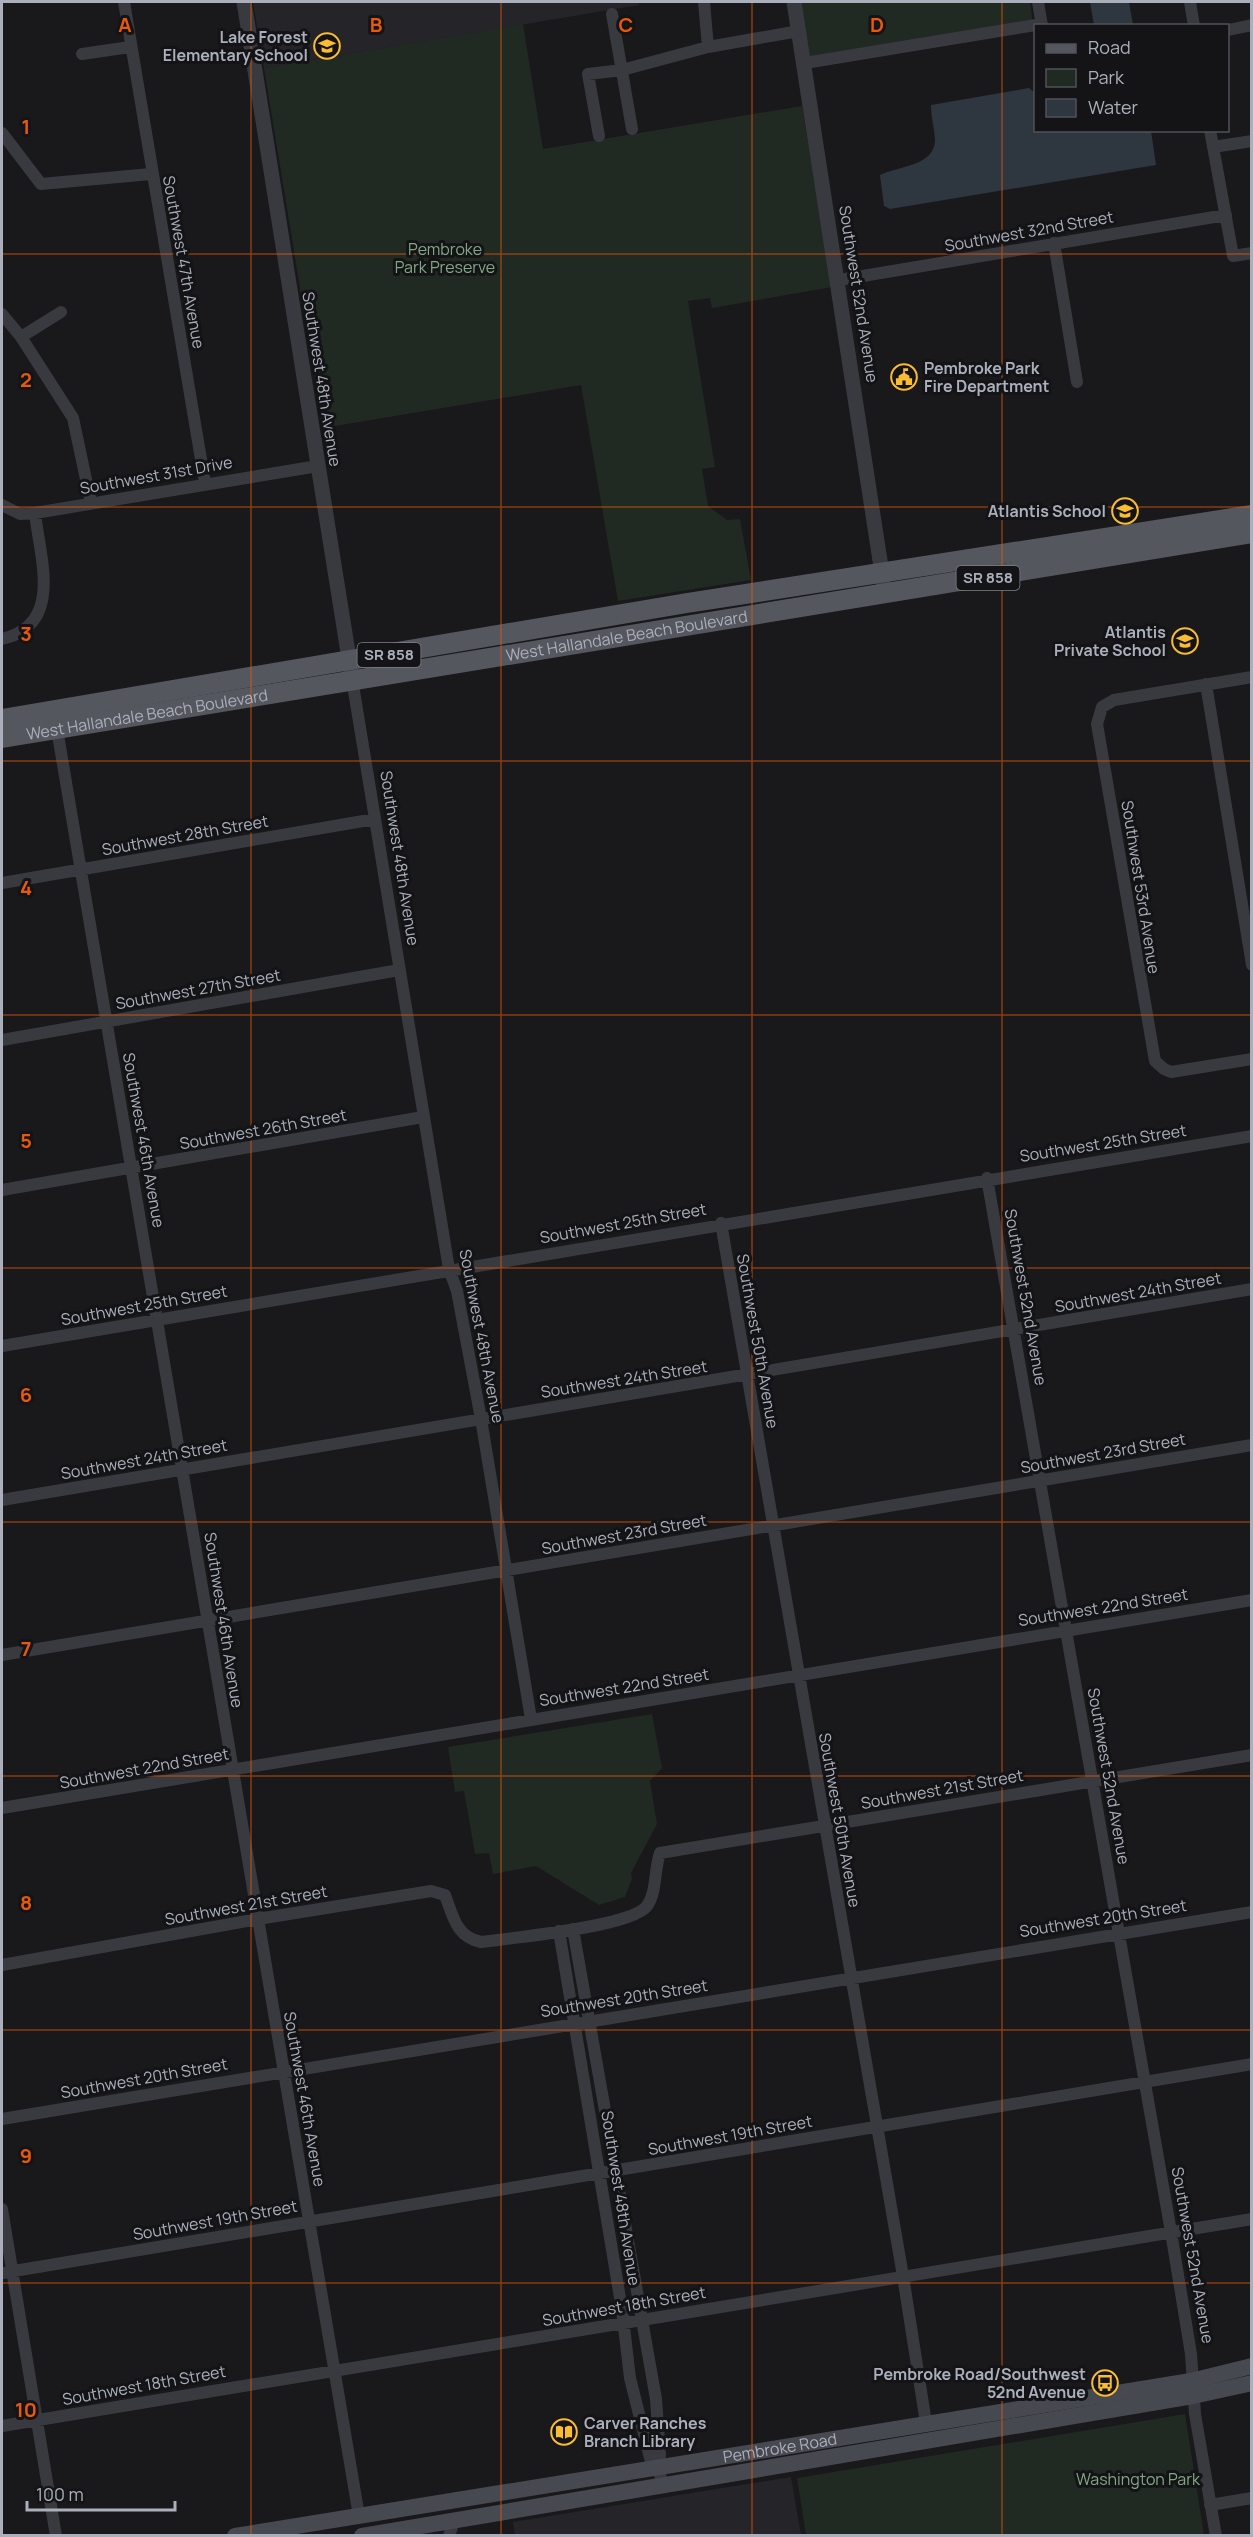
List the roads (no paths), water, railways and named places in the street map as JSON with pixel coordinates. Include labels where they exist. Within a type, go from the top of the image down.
[{"type":"main road","name":"West Hallandale Beach Boulevard","points":[[2,738],[54,720],[351,671],[723,618],[884,584],[1251,515]]},
{"type":"main road","name":"West Hallandale Beach Boulevard","points":[[2,730],[146,703],[166,691],[351,671],[687,603],[884,584],[1251,534]]},
{"type":"main road","points":[[687,603],[702,607],[723,618]]},
{"type":"main road","name":"West Hallandale Beach Boulevard","points":[[2,719],[54,720]]},
{"type":"main road","name":"Pembroke Road","points":[[362,2535],[388,2531],[451,2528],[663,2485],[942,2438],[1192,2389],[1251,2366]]},
{"type":"main road","name":"Pembroke Road","points":[[235,2535],[1030,2407],[1251,2383]]},
{"type":"main road","points":[[942,2438],[956,2427],[1004,2419],[1030,2407]]},
{"type":"main road","points":[[814,2459],[834,2449],[907,2436],[926,2423]]},
{"type":"main road","points":[[388,2531],[397,2520],[465,2508],[526,2489]]},
{"type":"main road","points":[[305,2535],[345,2528],[359,2516]]},
{"type":"street","name":"Southwest 47th Avenue","points":[[124,2],[151,174],[192,395],[205,483]]},
{"type":"street","name":"Southwest 48th Avenue","points":[[244,2],[423,1117],[449,1269],[456,1291],[481,1419],[531,1719]]},
{"type":"street","points":[[704,2],[708,47]]},
{"type":"street","name":"Southwest 52nd Avenue","points":[[794,2],[839,280],[884,584]]},
{"type":"street","points":[[1038,2],[1042,24]]},
{"type":"street","points":[[1190,2],[1194,24]]},
{"type":"street","points":[[612,14],[632,129]]},
{"type":"street","points":[[805,63],[1034,26]]},
{"type":"street","points":[[1229,30],[1251,26]]},
{"type":"street","points":[[598,136],[588,74],[622,70],[708,47],[799,32]]},
{"type":"street","points":[[82,54],[130,47]]},
{"type":"street","points":[[1210,132],[1233,256],[1251,253]]},
{"type":"street","points":[[2,133],[41,184],[151,174]]},
{"type":"street","points":[[1212,147],[1251,141]]},
{"type":"street","name":"Southwest 32nd Street","points":[[839,280],[1226,215]]},
{"type":"street","points":[[1054,243],[1077,382]]},
{"type":"street","points":[[21,337],[62,312]]},
{"type":"street","points":[[2,314],[21,337],[74,418],[92,503]]},
{"type":"street","name":"Southwest 31st Drive","points":[[2,505],[20,514],[35,513],[318,466]]},
{"type":"street","points":[[3,639],[22,631],[35,621],[41,610],[45,594],[35,513]]},
{"type":"street","points":[[1251,677],[1206,684],[1251,965]]},
{"type":"street","name":"Southwest 53rd Avenue","points":[[1206,684],[1114,700],[1102,707],[1097,724],[1155,1061],[1164,1069],[1178,1071],[1251,1059]]},
{"type":"street","name":"Southwest 46th Avenue","points":[[54,720],[359,2516]]},
{"type":"street","name":"Southwest 28th Street","points":[[2,883],[375,819]]},
{"type":"street","name":"Southwest 27th Street","points":[[2,1040],[399,970]]},
{"type":"street","name":"Southwest 26th Street","points":[[2,1190],[132,1170],[423,1117]]},
{"type":"street","name":"Southwest 25th Street","points":[[2,1346],[987,1178],[1251,1137]]},
{"type":"street","name":"Southwest 52nd Avenue","points":[[987,1178],[1171,2232],[1191,2354],[1192,2389],[1216,2535]]},
{"type":"street","name":"Southwest 50th Avenue","points":[[721,1223],[849,1977],[903,2276],[926,2423]]},
{"type":"street","name":"Southwest 24th Street","points":[[2,1500],[1251,1290]]},
{"type":"street","name":"Southwest 23rd Street","points":[[2,1655],[1251,1444]]},
{"type":"street","name":"Southwest 22nd Street","points":[[2,1808],[1251,1600]]},
{"type":"street","name":"Southwest 21st Street","points":[[573,1929],[627,1919],[646,1908],[652,1896],[660,1853],[1251,1755]]},
{"type":"street","name":"Southwest 21st Street","points":[[2,1965],[258,1919],[431,1891],[445,1895],[460,1932],[469,1940],[481,1942],[559,1931]]},
{"type":"street","name":"Southwest 20th Street","points":[[2,2119],[1118,1932],[1251,1912]]},
{"type":"street","points":[[559,1931],[573,1929]]},
{"type":"street","name":"Southwest 48th Avenue","points":[[573,1929],[656,2399],[660,2455],[658,2468]]},
{"type":"street","name":"Southwest 48th Avenue","points":[[559,1931],[622,2310],[621,2324],[630,2378],[650,2458],[658,2468],[663,2485]]},
{"type":"street","name":"Southwest 19th Street","points":[[7,2272],[1251,2064]]},
{"type":"street","points":[[2,2209],[7,2272],[56,2535]]},
{"type":"street","name":"Southwest 18th Street","points":[[2,2426],[1251,2219]]},
{"type":"street","points":[[1210,2505],[1251,2498]]},
{"type":"water","points":[[1090,2],[1129,2],[1133,24],[1094,24]]},
{"type":"water","points":[[1029,88],[1034,92],[1034,132],[1151,132],[1156,165],[890,209],[884,206],[880,175],[915,164],[929,155],[934,148],[935,139],[931,105]]},
{"type":"place","name":"Lake Forest Elementary School","points":[[327,46]]},
{"type":"place","name":"Pembroke Park Fire Department","points":[[904,377]]},
{"type":"place","name":"Atlantis School","points":[[1125,511]]},
{"type":"place","name":"Atlantis Private School","points":[[1185,641]]},
{"type":"place","name":"Pembroke Road/Southwest 52nd Avenue","points":[[1105,2383]]},
{"type":"place","name":"Carver Ranches Branch Library","points":[[564,2432]]},
{"type":"park label","name":"Pembroke Park Preserve","points":[[445,258]]},
{"type":"park label","name":"Washington Park","points":[[1138,2479]]}]
